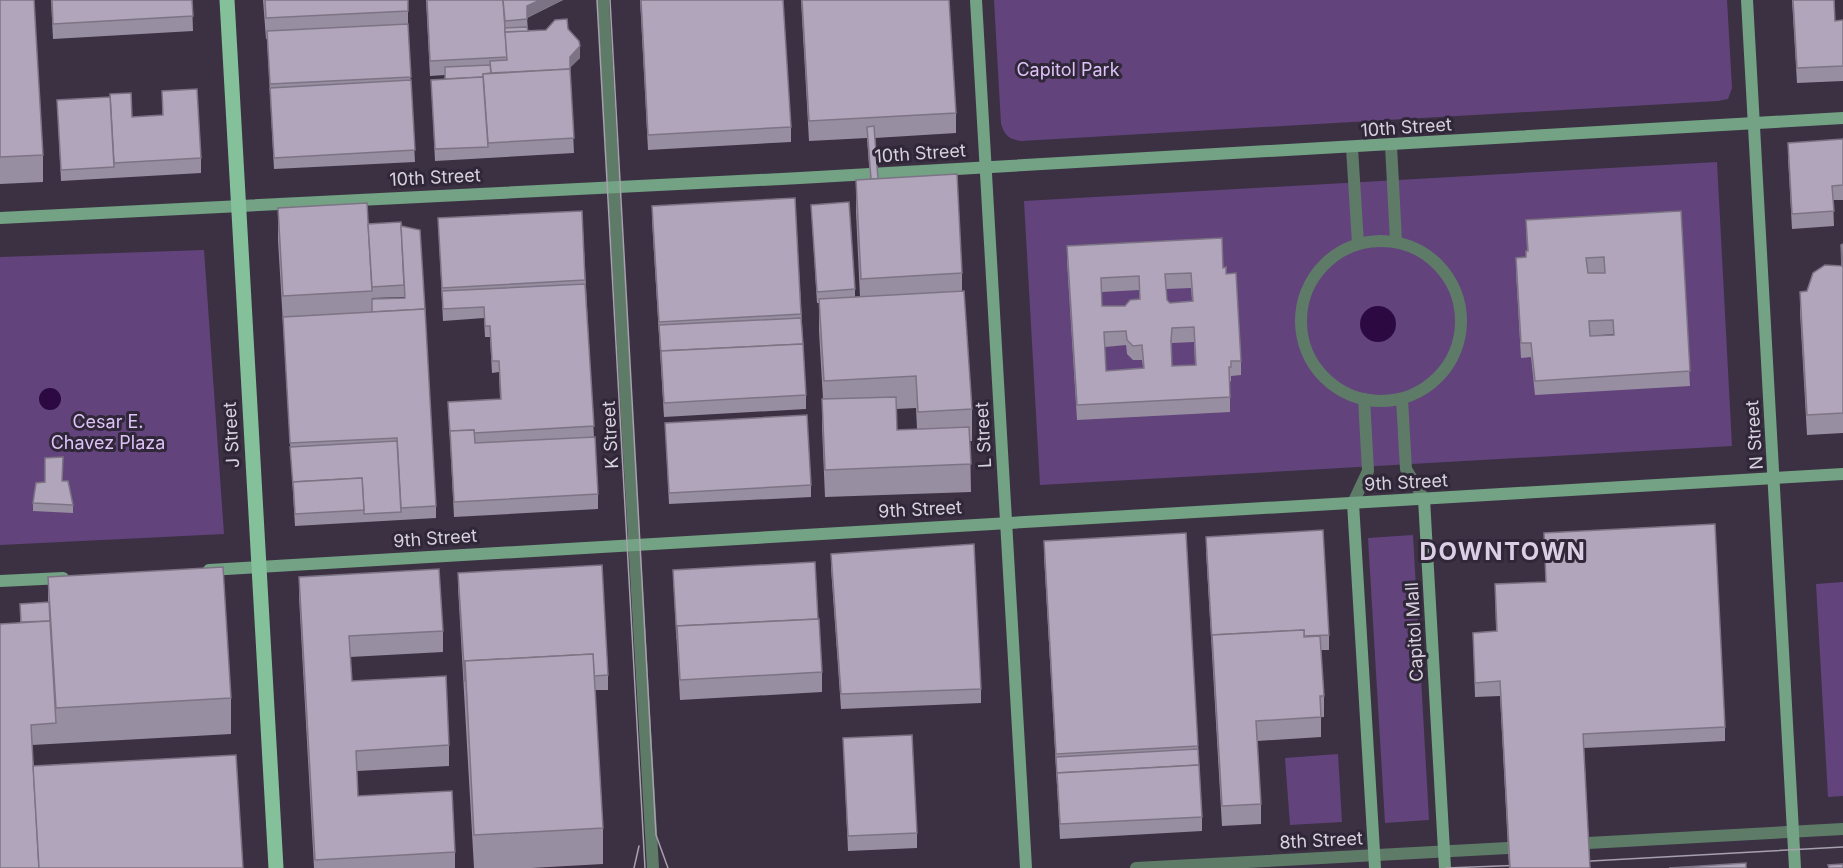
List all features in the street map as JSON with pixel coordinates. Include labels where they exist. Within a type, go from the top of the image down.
[{"type":"main road","name":"J Street","points":[[227,0],[276,868]]},
{"type":"main road","name":"L Street","points":[[976,0],[1026,868]]},
{"type":"main road","name":"N Street","points":[[1747,0],[1795,868]]},
{"type":"main road","name":"10th Street","points":[[0,218],[1391,146],[1843,118]]},
{"type":"main road","name":"9th Street","points":[[196,571],[1843,474]]},
{"type":"main road","name":"Capitol Mall","points":[[1424,499],[1445,868]]},
{"type":"main road","points":[[1353,503],[1375,868]]},
{"type":"main road","points":[[0,581],[81,577]]},
{"type":"street","name":"K Street","points":[[603,0],[653,868]]},
{"type":"street","points":[[1391,146],[1396,241]]},
{"type":"street","points":[[1352,148],[1358,244]]},
{"type":"street","points":[[1396,241],[1417,250],[1439,267],[1454,290],[1461,319],[1457,344],[1445,369],[1428,386],[1402,399],[1364,399],[1342,391],[1323,376],[1308,352],[1301,327],[1304,298],[1317,273],[1337,254],[1358,244],[1396,241]]},
{"type":"street","points":[[1353,503],[1368,471],[1364,399]]},
{"type":"street","name":"Capitol Mall","points":[[1402,399],[1406,469],[1424,499]]},
{"type":"street","points":[[1588,843],[1843,829]]},
{"type":"street","name":"8th Street","points":[[1136,868],[1508,848]]},
{"type":"green space","name":"Capitol Park","points":[[994,0],[1727,0],[1732,88],[1728,99],[1718,101],[1021,141],[1008,136],[1001,124]]},
{"type":"green space","points":[[1717,162],[1732,446],[1040,485],[1024,201]]},
{"type":"green space","name":"Cesar E. Chavez Plaza","points":[[204,250],[224,534],[0,545],[0,257]]},
{"type":"green space","points":[[1413,535],[1429,820],[1385,823],[1368,538]]},
{"type":"green space","points":[[1843,582],[1843,796],[1828,797],[1816,584]]},
{"type":"green space","points":[[1338,754],[1342,822],[1290,825],[1285,758]]},
{"type":"shaded area","points":[[1378,306],[1391,311],[1396,324],[1391,337],[1378,342],[1365,337],[1360,324],[1365,311]]},
{"type":"shaded area","points":[[46,388],[54,388],[61,395],[61,403],[54,410],[46,410],[39,403],[39,395]]},
{"type":"building","points":[[0,0],[34,0],[43,155],[0,157]]},
{"type":"building","points":[[52,0],[192,0],[193,16],[53,24]]},
{"type":"building","points":[[265,0],[408,0],[408,11],[266,18]]},
{"type":"building","points":[[427,0],[503,0],[507,57],[430,61]]},
{"type":"building","points":[[503,0],[540,0],[527,6],[527,19],[505,21]]},
{"type":"building","points":[[641,0],[783,0],[791,127],[648,135]]},
{"type":"building","points":[[802,0],[949,0],[956,113],[809,121]]},
{"type":"building","points":[[1793,0],[1834,0],[1835,21],[1843,20],[1843,66],[1797,68]]},
{"type":"building","points":[[567,19],[568,29],[579,41],[580,46],[570,57],[570,69],[491,73],[490,61],[507,60],[505,32],[546,30],[555,20]]},
{"type":"building","points":[[408,24],[411,77],[270,84],[267,31]]},
{"type":"building","points":[[527,27],[528,31],[505,32],[505,28]]},
{"type":"building","points":[[490,65],[491,73],[483,74],[483,77],[445,79],[445,67]]},
{"type":"building","points":[[570,69],[574,138],[488,143],[483,74]]},
{"type":"building","points":[[483,77],[488,147],[435,149],[431,80]]},
{"type":"building","points":[[411,80],[415,150],[274,158],[270,88]]},
{"type":"building","points":[[197,89],[201,158],[114,163],[110,94],[131,93],[132,117],[163,115],[162,91]]},
{"type":"building","points":[[110,97],[114,167],[61,170],[57,100]]},
{"type":"building","points":[[874,126],[878,179],[871,179],[867,127]]},
{"type":"building","points":[[1843,139],[1843,185],[1832,186],[1834,211],[1792,214],[1788,143]]},
{"type":"building","points":[[957,174],[962,273],[861,279],[856,180]]},
{"type":"building","points":[[795,198],[801,314],[659,322],[652,206]]},
{"type":"building","points":[[849,202],[855,289],[817,292],[811,205]]},
{"type":"building","points":[[367,203],[372,291],[283,296],[278,208]]},
{"type":"building","points":[[582,211],[585,280],[442,288],[438,218]]},
{"type":"building","points":[[1681,211],[1690,371],[1535,381],[1531,343],[1521,343],[1516,258],[1526,257],[1526,251],[1528,251],[1526,220]],"holes":[[[1604,257],[1605,273],[1588,273],[1586,258]],[[1613,320],[1614,335],[1590,336],[1589,321]]]},
{"type":"building","points":[[401,222],[404,285],[372,287],[368,224]]},
{"type":"building","points":[[401,226],[420,230],[425,309],[372,312],[372,299],[405,298]]},
{"type":"building","points":[[1222,238],[1223,268],[1226,267],[1226,274],[1236,273],[1241,361],[1231,361],[1231,367],[1229,367],[1230,397],[1077,405],[1067,246]],"holes":[[[1191,273],[1193,301],[1170,303],[1167,300],[1165,274]],[[1139,276],[1140,299],[1130,300],[1125,306],[1102,306],[1101,278]],[[1194,327],[1196,365],[1172,366],[1172,328]],[[1126,331],[1127,340],[1133,346],[1142,345],[1144,368],[1106,371],[1104,332]]]},
{"type":"building","points":[[1843,244],[1843,413],[1807,415],[1800,292],[1807,291],[1813,273],[1825,265],[1842,266],[1841,245]]},
{"type":"building","points":[[585,284],[594,426],[474,433],[474,430],[450,431],[450,434],[448,402],[501,399],[499,361],[492,361],[490,326],[485,326],[484,307],[443,309],[442,291]]},
{"type":"building","points":[[964,291],[972,409],[918,412],[916,376],[824,381],[819,299]]},
{"type":"building","points":[[425,309],[436,506],[401,508],[397,438],[290,443],[283,317]]},
{"type":"building","points":[[801,318],[803,344],[661,351],[661,355],[659,325]]},
{"type":"building","points":[[803,344],[806,395],[664,403],[661,351]]},
{"type":"building","points":[[896,397],[897,430],[969,427],[971,464],[825,470],[822,399]]},
{"type":"building","points":[[807,415],[811,485],[669,493],[665,423]]},
{"type":"building","points":[[474,430],[475,443],[595,437],[598,494],[454,502],[450,431]]},
{"type":"building","points":[[397,441],[401,512],[364,514],[362,478],[293,482],[293,486],[290,447]]},
{"type":"building","points":[[63,457],[62,481],[68,481],[73,505],[33,503],[36,483],[45,482],[45,458]]},
{"type":"building","points":[[362,478],[364,510],[295,514],[293,482]]},
{"type":"building","points":[[1715,524],[1725,727],[1583,734],[1590,868],[1510,868],[1500,681],[1475,683],[1473,633],[1497,631],[1495,584],[1546,582],[1544,533]]},
{"type":"building","points":[[1323,530],[1329,635],[1304,636],[1304,630],[1212,635],[1212,641],[1206,537]]},
{"type":"building","points":[[1186,533],[1198,746],[1056,754],[1044,541]]},
{"type":"building","points":[[974,544],[981,689],[841,694],[831,554]]},
{"type":"building","points":[[815,562],[818,619],[677,626],[677,639],[673,570]]},
{"type":"building","points":[[602,565],[608,675],[594,676],[593,654],[465,661],[465,682],[458,573]]},
{"type":"building","points":[[223,567],[231,698],[56,708],[48,577]]},
{"type":"building","points":[[439,569],[443,631],[349,636],[352,681],[446,676],[449,745],[356,751],[358,796],[452,791],[455,852],[315,860],[299,577]]},
{"type":"building","points":[[49,602],[50,621],[21,622],[20,604]]},
{"type":"building","points":[[819,619],[822,672],[680,680],[677,626]]},
{"type":"building","points":[[50,621],[56,723],[31,725],[39,868],[0,868],[0,624]]},
{"type":"building","points":[[1304,630],[1304,637],[1320,636],[1324,696],[1320,696],[1321,717],[1256,721],[1261,804],[1222,806],[1212,635]]},
{"type":"building","points":[[593,654],[603,828],[474,835],[465,661]]},
{"type":"building","points":[[912,735],[917,833],[848,836],[843,738]]},
{"type":"building","points":[[1198,749],[1199,765],[1057,773],[1057,776],[1056,757]]},
{"type":"building","points":[[236,755],[243,868],[39,868],[33,766]]},
{"type":"building","points":[[1199,765],[1202,817],[1060,824],[1057,773]]},
{"type":"building","points":[[1746,863],[1746,868],[1669,868]]},
{"type":"building","points":[[1843,864],[1843,868],[1829,868],[1828,865]]},
{"type":"tram line","points":[[597,0],[645,868]]},
{"type":"tram line","points":[[610,0],[656,835],[668,868]]},
{"type":"tram line","points":[[634,868],[639,846]]},
{"type":"tram line","points":[[1573,862],[1843,847]]},
{"type":"tram line","points":[[1446,868],[1526,865]]},
{"type":"district","name":"DOWNTOWN","points":[[1503,551]]}]
